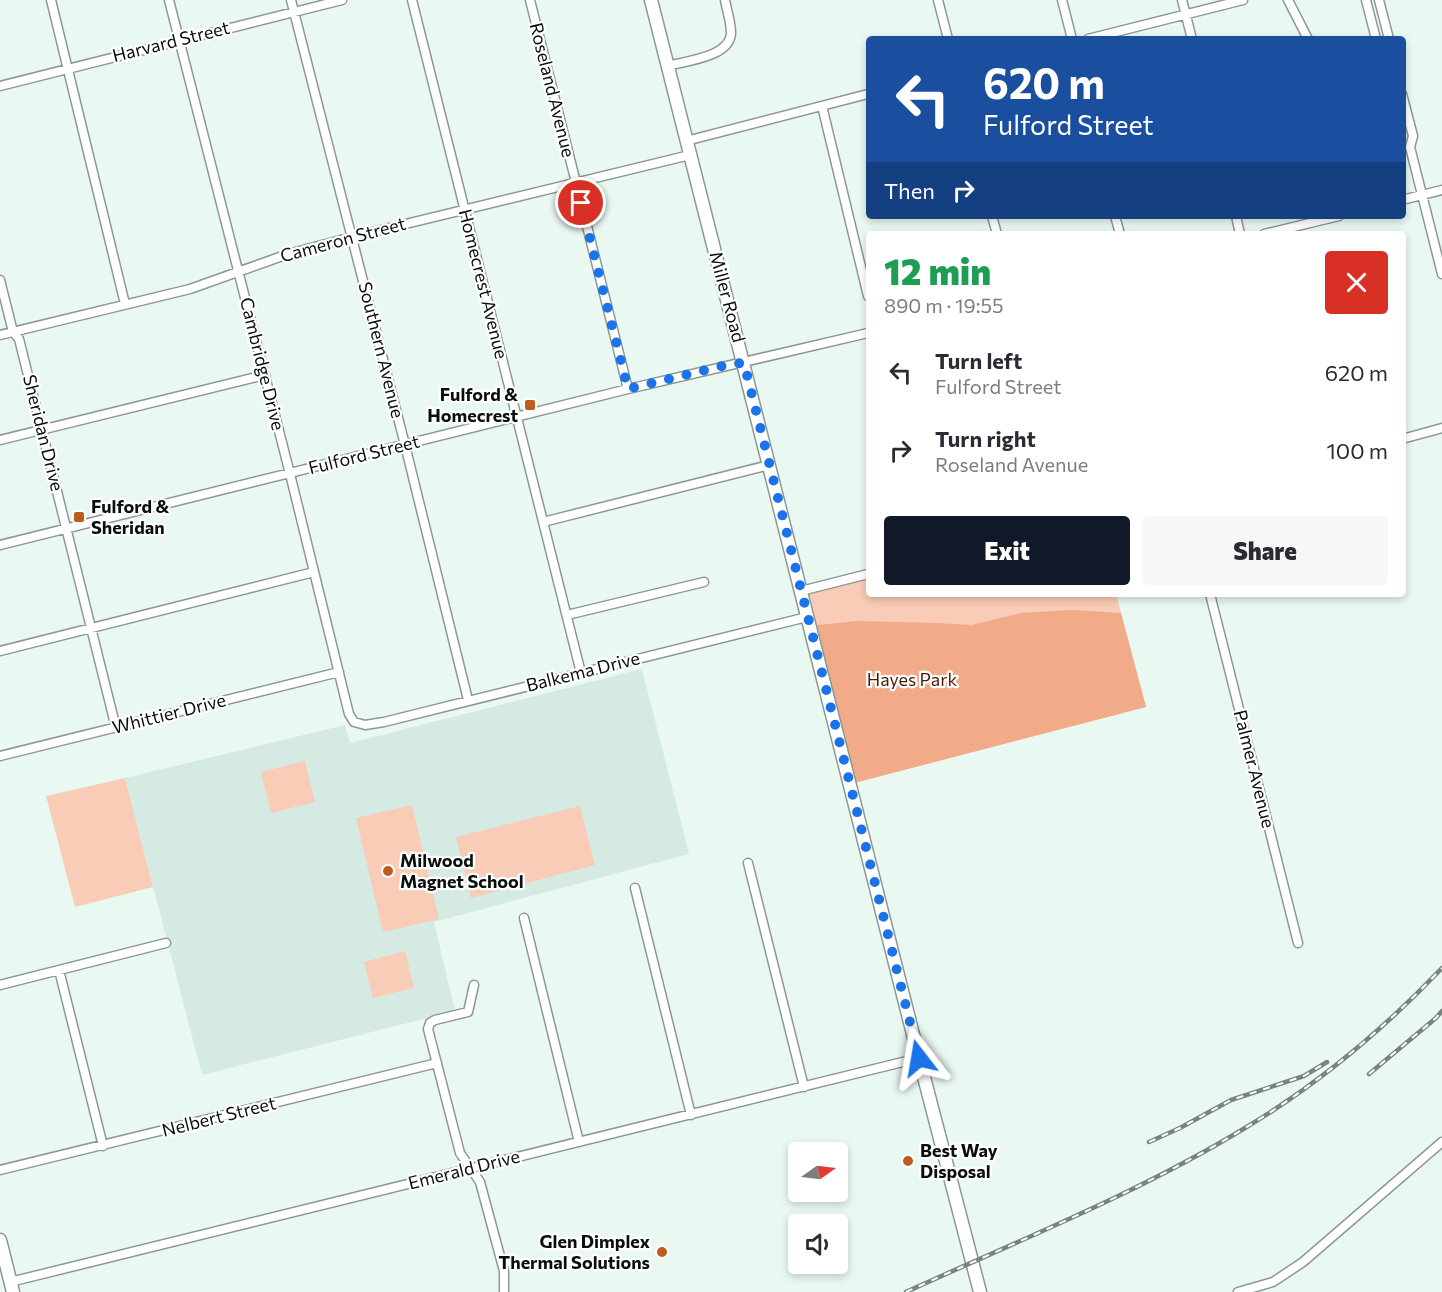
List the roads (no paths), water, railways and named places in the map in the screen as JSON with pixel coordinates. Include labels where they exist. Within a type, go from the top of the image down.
[{"type":"street","points":[[51,0],[125,304]]},
{"type":"street","name":"Cambridge Drive","points":[[169,0],[349,714],[358,724]]},
{"type":"street","name":"Southern Avenue","points":[[291,0],[468,700]]},
{"type":"street","name":"Harvard Street","points":[[0,86],[342,0]]},
{"type":"street","name":"Homecrest Avenue","points":[[412,0],[581,673]]},
{"type":"street","name":"Roseland Avenue","points":[[530,0],[628,389]]},
{"type":"street","name":"Miller Road","points":[[651,0],[980,1292]]},
{"type":"street","points":[[668,66],[714,54],[725,47],[731,35],[725,0]]},
{"type":"street","points":[[938,0],[947,36]]},
{"type":"street","points":[[1062,0],[1071,36]]},
{"type":"street","points":[[1182,0],[1191,36]]},
{"type":"street","points":[[1100,36],[1242,0]]},
{"type":"street","points":[[1288,0],[1306,36]]},
{"type":"street","points":[[1366,0],[1375,36]]},
{"type":"street","points":[[1379,0],[1388,36]]},
{"type":"street","points":[[686,141],[866,95]]},
{"type":"street","points":[[822,106],[866,288]]},
{"type":"street","points":[[1406,109],[1413,136],[1410,147],[1442,274]]},
{"type":"street","points":[[1406,144],[1410,147]]},
{"type":"street","name":"Cameron Street","points":[[0,335],[190,290],[288,254],[352,237],[690,155]]},
{"type":"street","points":[[1406,199],[1442,190]]},
{"type":"street","points":[[1276,231],[1326,219]]},
{"type":"street","name":"Sheridan Drive","points":[[0,280],[13,332],[19,339],[116,728]]},
{"type":"street","name":"Fulford Street","points":[[0,545],[628,389],[866,333]]},
{"type":"street","points":[[0,440],[265,375]]},
{"type":"street","points":[[1406,438],[1442,429]]},
{"type":"street","points":[[543,522],[770,465]]},
{"type":"street","points":[[0,651],[314,572]]},
{"type":"street","points":[[801,591],[866,575]]},
{"type":"street","points":[[567,615],[704,582]]},
{"type":"street","name":"Palmer Avenue","points":[[1211,597],[1298,943]]},
{"type":"street","name":"Balkema Drive","points":[[358,724],[384,722],[807,617]]},
{"type":"street","name":"Whittier Drive","points":[[0,756],[339,672]]},
{"type":"street","points":[[747,862],[804,1087]]},
{"type":"street","points":[[634,888],[691,1115]]},
{"type":"street","points":[[524,918],[579,1142]]},
{"type":"street","points":[[0,985],[166,943]]},
{"type":"street","points":[[59,970],[103,1146]]},
{"type":"street","points":[[474,985],[468,1012],[435,1020],[429,1025],[460,1153],[480,1182],[491,1219],[504,1271],[504,1292]]},
{"type":"street","name":"Emerald Drive","points":[[12,1287],[470,1168],[919,1058]]},
{"type":"street","name":"Nelbert Street","points":[[0,1170],[437,1063]]},
{"type":"street","points":[[1238,1292],[1272,1282],[1303,1262],[1442,1142]]},
{"type":"street","points":[[0,1240],[12,1287]]},
{"type":"railway","points":[[906,1292],[1121,1195],[1245,1128],[1324,1075],[1349,1055],[1397,1013],[1442,968]]},
{"type":"railway","points":[[1369,1074],[1442,1011]]},
{"type":"railway","points":[[1149,1142],[1231,1100],[1304,1076],[1327,1062]]},
{"type":"place","name":"Fulford & Homecrest","points":[[530,405]]},
{"type":"place","name":"Fulford & Sheridan","points":[[79,517]]},
{"type":"place","name":"Milwood Magnet School","points":[[388,871]]},
{"type":"place","name":"Best Way Disposal","points":[[908,1161]]},
{"type":"place","name":"Glen Dimplex Thermal Solutions","points":[[662,1252]]},
{"type":"park label","name":"Hayes Park","points":[[912,680]]}]
